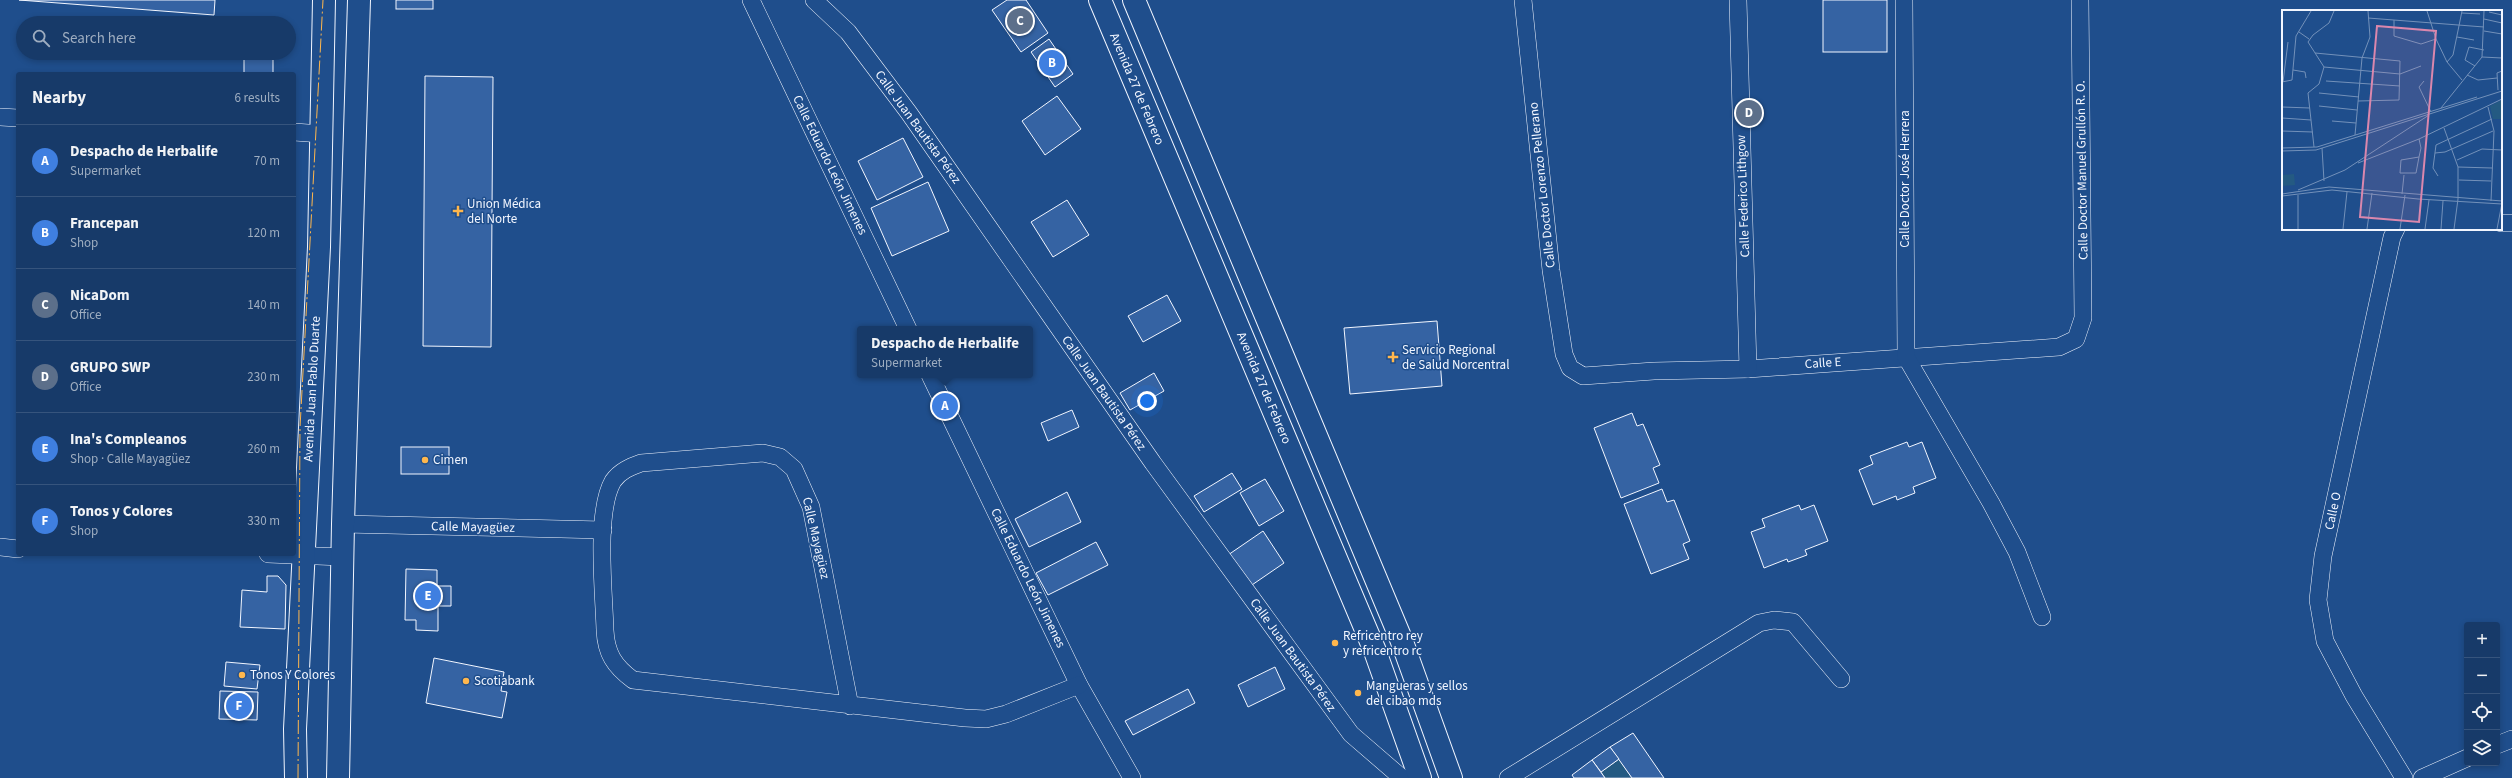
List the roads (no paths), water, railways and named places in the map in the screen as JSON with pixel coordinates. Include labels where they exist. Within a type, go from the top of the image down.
[{"type":"main road","name":"Avenida Juan Pablo Duarte","points":[[296,778],[295,729],[319,247],[324,0]]},
{"type":"main road","points":[[338,778],[342,557],[359,0]]},
{"type":"main road","name":"Avenida 27 de Febrero","points":[[1100,0],[1375,651],[1420,778]]},
{"type":"main road","points":[[1134,0],[1401,639],[1451,778]]},
{"type":"street","name":"Calle Eduardo León Jimenes","points":[[751,0],[907,326]]},
{"type":"street","name":"Calle Juan Bautista Pérez","points":[[814,0],[848,32],[909,113],[1153,464],[1351,734],[1402,778]]},
{"type":"street","name":"Calle Doctor Lorenzo Pellerano","points":[[1523,0],[1551,270],[1564,354],[1570,368]]},
{"type":"street","name":"Calle Federico Lithgow","points":[[1738,0],[1748,369]]},
{"type":"street","name":"Calle Doctor José Herrera","points":[[1904,0],[1906,357]]},
{"type":"street","name":"Calle Doctor Manuel Grullón R. O.","points":[[2076,339],[2084,318],[2080,0]]},
{"type":"street","points":[[0,117],[16,118]]},
{"type":"street","points":[[296,132],[322,134]]},
{"type":"street","name":"Calle O","points":[[2396,230],[2392,237],[2323,556],[2318,600],[2325,641],[2354,696],[2404,778]]},
{"type":"street","name":"Calle E","points":[[1570,368],[1583,376],[1654,371],[1748,369],[2058,347],[2076,339]]},
{"type":"street","points":[[1906,357],[1991,503],[2017,552],[2042,617]]},
{"type":"street","name":"Calle Eduardo León Jimenes","points":[[931,378],[1079,685],[1132,778]]},
{"type":"street","name":"Calle Mayagüez","points":[[850,706],[811,507],[794,469],[780,457],[763,453],[641,463],[624,469],[614,480],[607,494],[603,530],[606,646],[612,660],[633,680],[850,706],[965,718],[986,718],[1006,714],[1079,685]]},
{"type":"street","name":"Calle Mayagüez","points":[[343,524],[603,530]]},
{"type":"street","points":[[0,547],[16,548]]},
{"type":"street","points":[[296,555],[342,557]]},
{"type":"street","points":[[1508,778],[1759,623],[1774,620],[1793,622],[1841,680]]},
{"type":"street","points":[[2500,744],[2512,739]]},
{"type":"street","points":[[2422,778],[2464,759]]},
{"type":"place","name":"NicaDom","points":[[1020,21]]},
{"type":"place","name":"Francepan","points":[[1052,63]]},
{"type":"place","name":"GRUPO SWP","points":[[1749,113]]},
{"type":"place","name":"Union Médica del Norte","points":[[458,211]]},
{"type":"place","name":"Servicio Regional de Salud Norcentral","points":[[1393,357]]},
{"type":"place","name":"Despacho de Herbalife","points":[[945,406]]},
{"type":"place","name":"Cimen","points":[[425,460]]},
{"type":"place","name":"Ina's Compleanos","points":[[428,596]]},
{"type":"place","name":"Refricentro rey y refricentro rc","points":[[1335,643]]},
{"type":"place","name":"Tonos Y Colores","points":[[242,675]]},
{"type":"place","name":"Scotiabank","points":[[466,681]]},
{"type":"place","name":"Mangueras y sellos del cibao mds","points":[[1358,693]]},
{"type":"place","name":"Tonos y Colores","points":[[239,706]]}]
